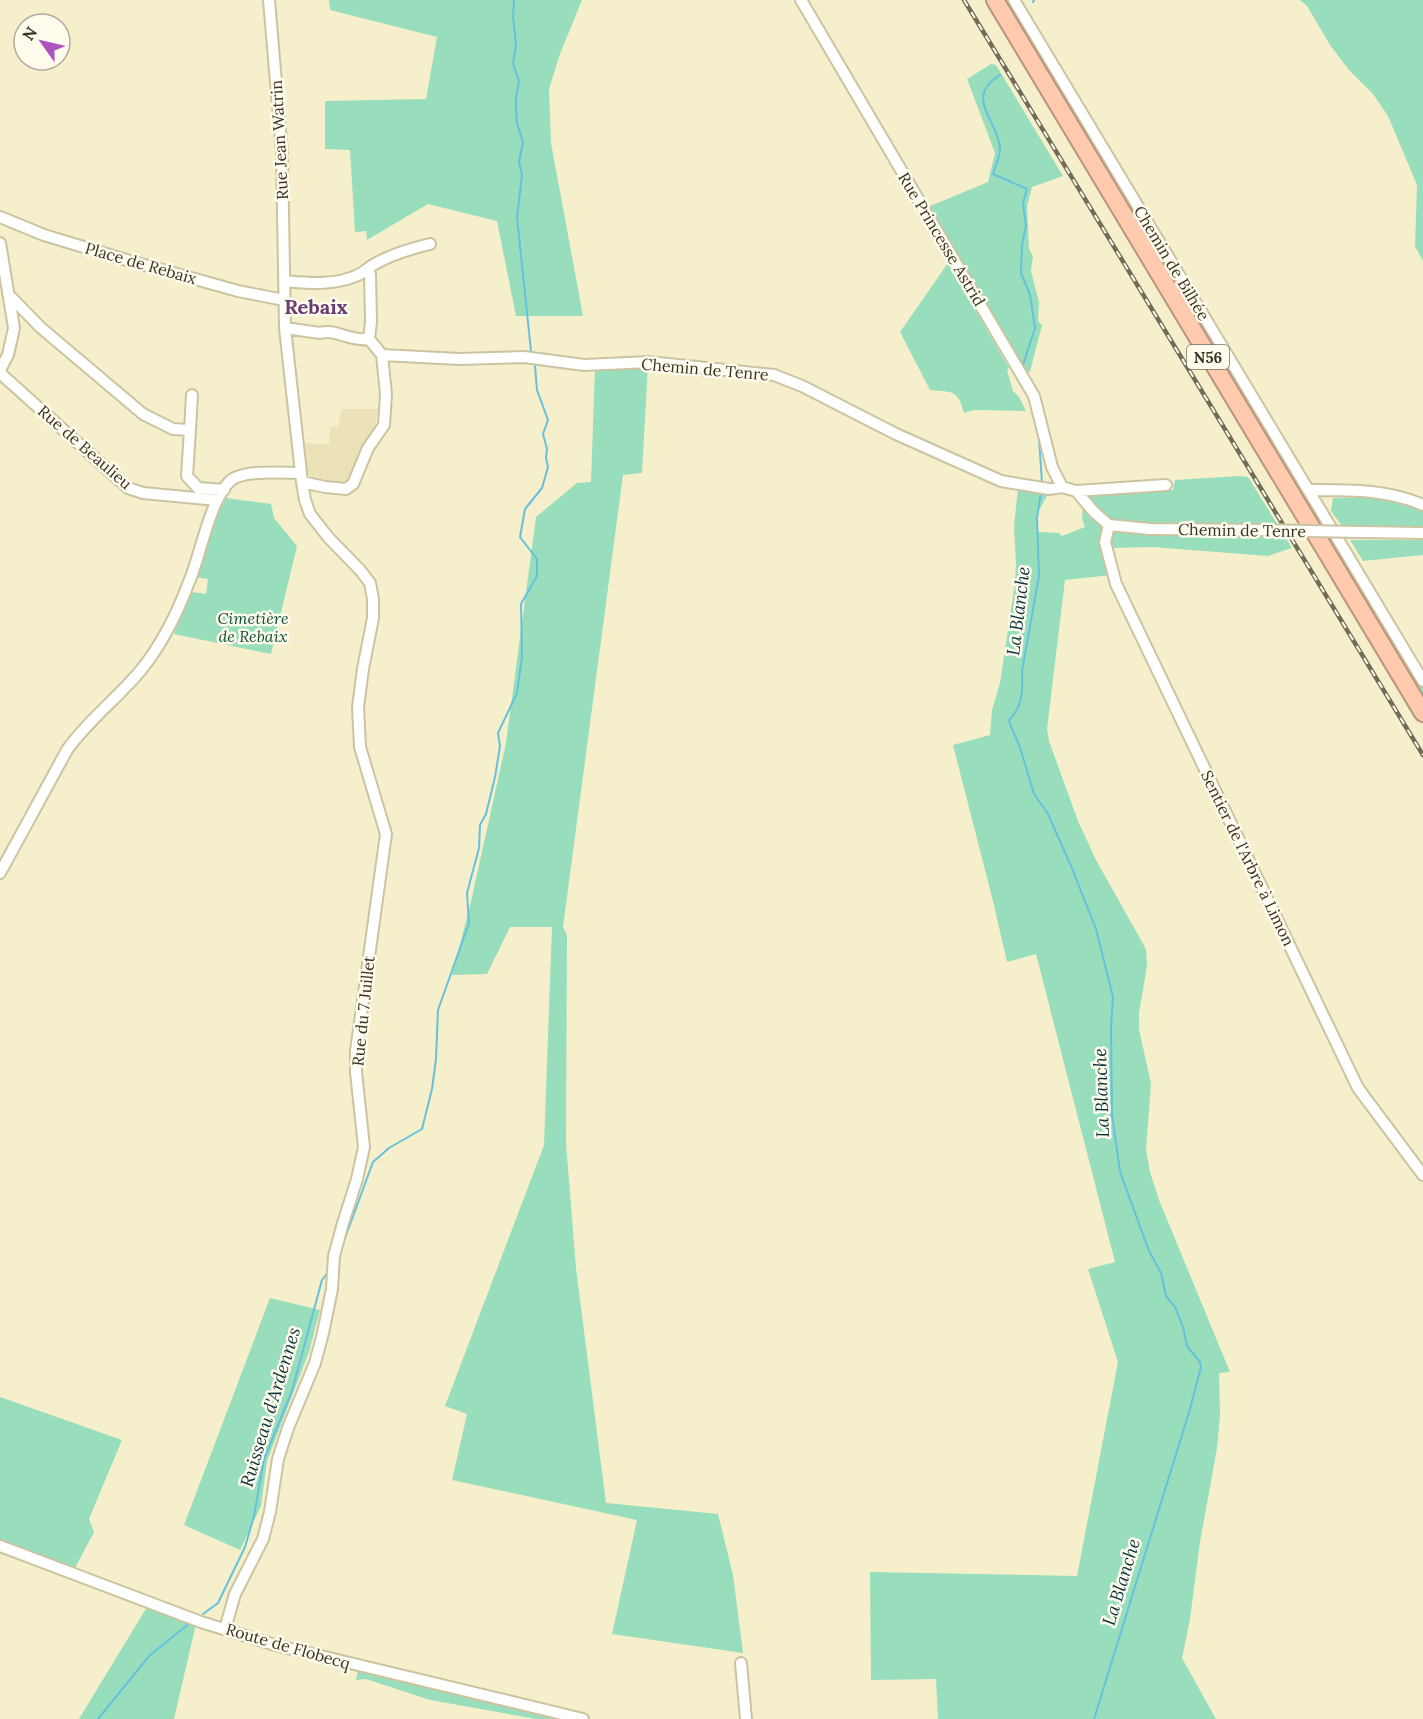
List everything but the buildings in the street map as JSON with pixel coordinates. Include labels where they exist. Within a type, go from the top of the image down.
[{"type":"highway","name":"N56","points":[[995,0],[1423,713]]},
{"type":"street","name":"Rue Jean Watrin","points":[[269,0],[282,153],[284,281]]},
{"type":"street","name":"Rue Princesse Astrid","points":[[801,0],[1034,396],[1052,467],[1062,487]]},
{"type":"street","name":"Chemin de Bilhée","points":[[1014,0],[1423,681]]},
{"type":"street","name":"Place de Rebaix","points":[[0,217],[44,235],[123,259],[238,291],[284,300]]},
{"type":"street","points":[[0,243],[14,327],[12,342],[0,372]]},
{"type":"street","points":[[302,477],[285,328],[284,281],[325,284],[359,275],[374,264],[430,244]]},
{"type":"street","points":[[0,873],[78,734],[140,671],[168,631],[190,581],[217,500],[230,482],[239,476],[302,477],[325,488],[346,489],[353,484],[368,448],[384,425],[386,394],[382,355],[369,339],[371,285],[369,274],[365,271]]},
{"type":"street","points":[[8,294],[40,327],[143,414],[173,429],[189,430]]},
{"type":"street","points":[[285,328],[320,333],[325,331],[354,339],[369,339]]},
{"type":"street","name":"Chemin de Tenre","points":[[382,355],[459,359],[524,357],[584,365],[650,362],[774,375],[802,386],[896,434],[1001,481],[1049,489],[1062,487],[1076,492],[1166,485]]},
{"type":"street","name":"Rue de Beaulieu","points":[[0,372],[128,488],[142,493],[217,500]]},
{"type":"street","points":[[192,395],[187,476],[198,488],[224,490]]},
{"type":"street","name":"Rue du 7 Juillet","points":[[225,1629],[235,1594],[263,1539],[270,1512],[278,1459],[288,1428],[315,1363],[332,1289],[334,1256],[364,1147],[356,1051],[386,834],[360,747],[358,707],[373,618],[370,584],[315,520],[305,500],[302,477]]},
{"type":"street","points":[[1308,490],[1383,493],[1408,498],[1423,505]]},
{"type":"street","name":"Chemin de Tenre","points":[[1076,492],[1109,525],[1150,529],[1423,533]]},
{"type":"street","name":"Sentier de l'Arbre à Limon","points":[[1109,525],[1105,542],[1116,584],[1358,1088],[1423,1176]]},
{"type":"street","name":"Route de Flobecq","points":[[0,1546],[135,1598],[300,1652],[583,1719]]},
{"type":"street","points":[[741,1663],[746,1719]]},
{"type":"shaded area","points":[[342,409],[378,409],[373,434],[349,483],[323,484],[312,480],[307,469],[305,443],[329,444],[330,427],[338,426]]},
{"type":"green space","points":[[329,0],[582,0],[560,54],[549,89],[551,143],[583,316],[516,316],[497,221],[428,204],[367,240],[366,231],[355,232],[350,150],[325,149],[325,101],[426,99],[437,37],[330,10]]},
{"type":"green space","points":[[1004,0],[1011,0],[1423,687],[1423,699]]},
{"type":"green space","points":[[1300,0],[1423,0],[1423,261],[1415,246],[1417,185],[1388,116],[1373,94],[1349,70],[1330,45],[1307,6]]},
{"type":"green space","points":[[991,64],[996,65],[1063,176],[1032,187],[1027,206],[1029,249],[1033,256],[1031,271],[1039,302],[1038,321],[1042,325],[1030,372],[1024,370],[928,207],[988,182],[995,153],[967,79]]},
{"type":"green space","points":[[948,263],[1009,368],[1007,370],[1013,391],[1026,411],[973,410],[964,413],[959,399],[953,393],[930,390],[900,332]]},
{"type":"green space","points":[[648,365],[642,473],[623,475],[563,927],[567,935],[566,1143],[576,1268],[606,1503],[718,1514],[733,1575],[743,1653],[612,1634],[637,1520],[452,1480],[467,1414],[445,1406],[544,1145],[552,927],[510,927],[487,974],[452,975],[470,906],[506,743],[536,517],[577,483],[591,482],[595,367]]},
{"type":"green space","points":[[1248,477],[1292,548],[1268,556],[1153,547],[1109,548],[1111,575],[1065,580],[1047,729],[1049,741],[1078,821],[1096,860],[1146,949],[1147,966],[1139,1013],[1139,1029],[1151,1084],[1146,1149],[1150,1172],[1159,1200],[1230,1372],[1219,1373],[1220,1416],[1217,1448],[1182,1658],[1216,1719],[938,1719],[936,1679],[871,1680],[870,1572],[1077,1576],[1118,1362],[1088,1269],[1115,1262],[1036,954],[1007,962],[953,745],[990,735],[992,710],[1000,683],[1015,583],[1014,526],[1018,488],[1049,492],[1036,516],[1038,532],[1059,533],[1062,536],[1085,527],[1082,519],[1084,494],[1173,490],[1175,480]]},
{"type":"green space","points":[[1379,497],[1423,509],[1423,528],[1343,527],[1331,511],[1333,498]]},
{"type":"green space","name":"Cimetière de Rebaix","points":[[226,498],[271,504],[274,518],[297,546],[271,654],[174,634],[192,592],[206,594],[208,579],[195,577],[217,513]]},
{"type":"green space","points":[[1350,540],[1423,540],[1423,555],[1363,561]]},
{"type":"green space","points":[[270,1298],[320,1310],[309,1352],[267,1461],[261,1506],[240,1550],[184,1525]]},
{"type":"green space","points":[[0,1397],[122,1440],[89,1519],[94,1532],[74,1570],[0,1541]]},
{"type":"green space","points":[[147,1607],[196,1624],[174,1719],[79,1719]]},
{"type":"green space","points":[[358,1670],[567,1719],[536,1719],[430,1700],[366,1679],[356,1680]]},
{"type":"waterway","name":"Ruisseau d'Ardennes","points":[[514,0],[516,45],[513,64],[519,81],[516,110],[517,123],[523,142],[519,162],[522,175],[517,217],[531,351]]},
{"type":"waterway","name":"La Blanche","points":[[1000,75],[990,83],[984,92],[983,100],[1000,147],[993,174],[1027,189],[1023,203],[1026,226],[1022,245],[1021,273],[1030,295],[1035,328],[1023,365]]},
{"type":"waterway","name":"Ruisseau d'Ardennes","points":[[341,1249],[373,1162],[389,1148],[422,1129],[432,1089],[438,1010],[469,923],[467,893],[479,848],[480,825],[486,814],[495,777],[500,746],[498,733],[517,693],[522,657],[521,604],[537,576],[537,559],[520,537],[525,509],[542,488],[548,467],[543,434],[548,420],[537,390],[535,366]]},
{"type":"waterway","points":[[1039,438],[1042,483]]},
{"type":"waterway","name":"La Blanche","points":[[1041,492],[1037,518],[1039,576],[1022,671],[1020,704],[1009,720],[1034,794],[1048,814],[1096,929],[1113,997],[1112,1114],[1120,1172],[1149,1251],[1161,1273],[1166,1296],[1175,1307],[1187,1346],[1200,1362],[1201,1367],[1094,1719]]},
{"type":"waterway","name":"Ruisseau d'Ardennes","points":[[203,1614],[218,1603],[245,1547],[254,1516],[264,1459],[292,1391],[322,1280],[330,1270]]},
{"type":"waterway","name":"Ruisseau d'Ardennes","points":[[98,1719],[150,1655],[190,1623]]},
{"type":"railway","points":[[964,0],[1423,755]]},
{"type":"district","name":"Rebaix","points":[[316,306]]}]
